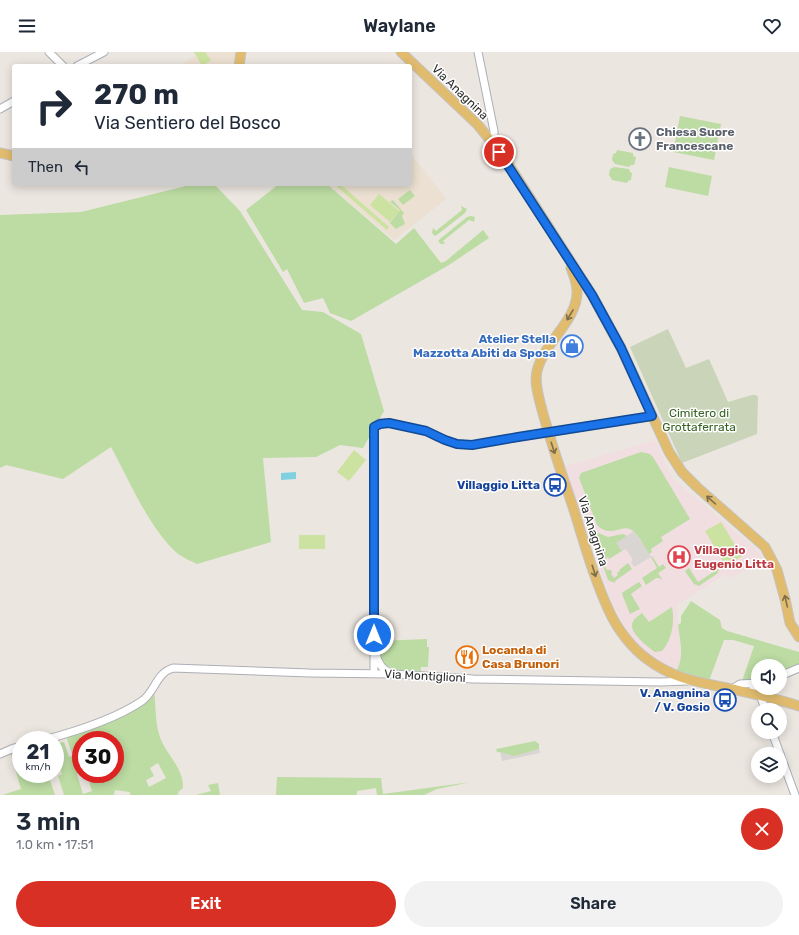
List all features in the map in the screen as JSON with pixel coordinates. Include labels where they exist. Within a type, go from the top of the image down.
[{"type":"main road","points":[[239,64],[241,52]]},
{"type":"main road","name":"Via Anagnina","points":[[401,52],[478,125],[494,145],[592,295],[621,348],[669,452],[682,472],[697,488],[765,547],[777,570],[790,623],[799,637]]},
{"type":"main road","points":[[0,153],[12,156]]},
{"type":"main road","name":"Via Anagnina","points":[[565,252],[577,290],[575,306],[570,317],[546,351],[537,372],[537,390],[548,433],[596,578],[610,613],[631,644],[647,659],[676,677],[799,706]]},
{"type":"main road","points":[[577,290],[584,289],[592,295]]},
{"type":"street","points":[[49,52],[61,64]]},
{"type":"street","points":[[81,64],[104,52]]},
{"type":"street","points":[[478,52],[494,131],[494,145]]},
{"type":"street","points":[[0,109],[12,102]]},
{"type":"street","points":[[374,674],[374,427],[380,424],[389,423],[426,431],[451,442],[472,445],[652,416]]},
{"type":"street","points":[[374,648],[377,662],[385,671],[393,674]]},
{"type":"street","name":"Via Montiglioni","points":[[64,734],[108,718],[144,700],[162,674],[166,670],[173,668],[393,674],[473,678],[660,682],[691,681]]},
{"type":"street","points":[[787,673],[799,668]]},
{"type":"street","points":[[660,682],[665,677],[662,669]]},
{"type":"street","points":[[736,690],[740,684],[751,683]]},
{"type":"street","points":[[761,696],[763,703]]},
{"type":"street","points":[[0,754],[12,749]]},
{"type":"street","points":[[787,773],[795,795]]},
{"type":"shaded area","points":[[194,52],[237,52],[234,64],[182,64],[195,56]]},
{"type":"shaded area","points":[[412,156],[446,199],[394,240],[330,186],[412,186]]},
{"type":"shaded area","name":"Villaggio Eugenio Litta","points":[[655,440],[672,477],[755,548],[766,565],[755,566],[730,578],[725,574],[678,604],[677,611],[681,657],[675,673],[662,665],[641,647],[621,620],[612,603],[585,524],[563,467]]},
{"type":"shaded area","points":[[634,531],[651,557],[634,567],[631,562],[633,560],[626,549],[622,551],[616,543]]},
{"type":"shaded area","points":[[539,749],[540,753],[502,761],[500,752],[514,756]]},
{"type":"green space","points":[[194,52],[205,52],[211,60],[205,64],[201,64]]},
{"type":"green space","points":[[680,116],[721,124],[714,160],[673,152]]},
{"type":"green space","points":[[617,150],[633,153],[633,156],[636,157],[634,165],[629,167],[615,164],[612,160],[613,154],[616,153]]},
{"type":"green space","points":[[614,167],[629,169],[632,173],[631,180],[627,183],[612,180],[609,175],[610,169]]},
{"type":"green space","points":[[669,167],[712,176],[708,196],[665,187]]},
{"type":"green space","points":[[186,186],[216,186],[240,211],[302,310],[323,312],[361,334],[384,411],[363,448],[340,445],[316,457],[263,458],[271,542],[197,564],[178,554],[158,532],[149,518],[111,447],[63,479],[6,465],[0,468],[0,215],[81,212]]},
{"type":"green space","points":[[276,186],[329,186],[396,244],[414,228],[441,263],[446,261],[483,230],[489,238],[449,265],[351,321],[330,313],[323,298],[304,303],[287,269],[283,272],[246,210]]},
{"type":"green space","points":[[336,186],[342,186],[389,227],[387,230]]},
{"type":"green space","points":[[410,190],[415,196],[403,205],[398,199]]},
{"type":"green space","points":[[379,194],[399,211],[390,222],[370,205]]},
{"type":"green space","points":[[393,200],[404,213],[402,216],[405,224],[396,229],[390,223],[400,210],[390,202]]},
{"type":"green space","points":[[461,206],[467,209],[465,213],[435,236],[432,233],[433,228],[436,231],[462,210]]},
{"type":"green space","points":[[467,217],[475,217],[474,222],[469,220],[443,241],[445,244],[441,244],[438,241]]},
{"type":"green space","name":"Cimitero di Grottaferrata","points":[[668,329],[686,368],[709,359],[728,402],[752,395],[756,395],[758,397],[757,434],[682,463],[630,347]]},
{"type":"green space","points":[[354,450],[366,460],[349,481],[337,472]]},
{"type":"green space","points":[[641,452],[650,454],[653,457],[690,519],[661,537],[663,541],[651,549],[652,552],[649,554],[635,532],[632,530],[624,528],[607,531],[597,525],[579,478],[581,473]]},
{"type":"green space","points":[[721,522],[742,556],[726,566],[705,531]]},
{"type":"green space","points":[[596,532],[608,537],[623,534],[627,536],[617,543],[622,551],[609,559],[608,557],[605,559],[607,562],[605,567],[607,570],[611,570],[611,574],[614,578],[618,575],[617,573],[620,571],[619,570],[628,563],[632,569],[615,581],[615,583],[608,580],[601,559],[595,534]]},
{"type":"green space","points":[[299,535],[325,535],[325,549],[299,549]]},
{"type":"green space","points":[[652,556],[659,567],[663,564],[666,568],[658,573],[662,579],[661,580],[660,578],[656,578],[646,585],[642,578],[657,568],[651,557]]},
{"type":"green space","points":[[716,562],[719,568],[718,573],[699,586],[694,584],[685,571],[689,568],[698,582],[715,571],[713,568]]},
{"type":"green space","points":[[639,582],[642,586],[631,594],[640,609],[630,614],[622,594]]},
{"type":"green space","points":[[691,601],[720,620],[722,628],[727,631],[799,652],[799,665],[787,671],[787,659],[751,659],[751,681],[742,681],[754,646],[733,640],[724,640],[709,681],[675,673],[681,656],[678,625],[681,623],[681,616]]},
{"type":"green space","points":[[672,607],[673,624],[670,636],[662,651],[655,652],[644,644],[637,636],[632,629],[632,623],[642,613],[649,622]]},
{"type":"green space","points":[[427,639],[427,647],[429,647],[428,667],[421,667],[421,671],[407,671],[389,667],[384,663],[379,650],[377,650],[378,641]]},
{"type":"green space","points":[[154,691],[159,734],[165,748],[180,773],[183,788],[178,792],[179,794],[176,795],[130,795],[130,792],[115,790],[114,795],[64,795],[60,783],[64,783],[64,742],[69,757],[72,756],[72,783],[80,783],[83,794],[92,791],[89,783],[124,783],[124,731],[81,731],[114,718]],"holes":[[[158,763],[166,778],[149,787],[146,780],[154,776],[150,768]]]},
{"type":"green space","points":[[72,735],[72,753],[66,737]]},
{"type":"green space","points":[[535,741],[539,744],[539,749],[519,755],[513,756],[497,752],[496,749]]},
{"type":"green space","points":[[277,777],[381,778],[383,794],[471,782],[437,789],[424,795],[377,795],[376,788],[357,791],[357,795],[276,795]]},
{"type":"green space","points":[[19,783],[51,783],[55,795],[2,795],[21,789]]},
{"type":"green space","points":[[218,783],[220,795],[196,795],[211,791],[208,785]]},
{"type":"water","points":[[296,472],[296,479],[281,480],[281,473]]},
{"type":"place","name":"Chiesa Suore Francescane","points":[[640,139]]},
{"type":"place","name":"Atelier Stella Mazzotta Abiti da Sposa","points":[[572,346]]},
{"type":"place","name":"Villaggio Litta","points":[[555,485]]},
{"type":"place","name":"Villaggio Eugenio Litta","points":[[679,557]]},
{"type":"place","name":"Locanda di Casa Brunori","points":[[467,657]]},
{"type":"place","name":"V. Anagnina / V. Gosio","points":[[725,700]]},
{"type":"route","points":[[374,635],[374,427],[380,424],[389,423],[426,431],[437,437],[457,444],[472,445],[652,416],[621,348],[592,295],[499,152]]}]
